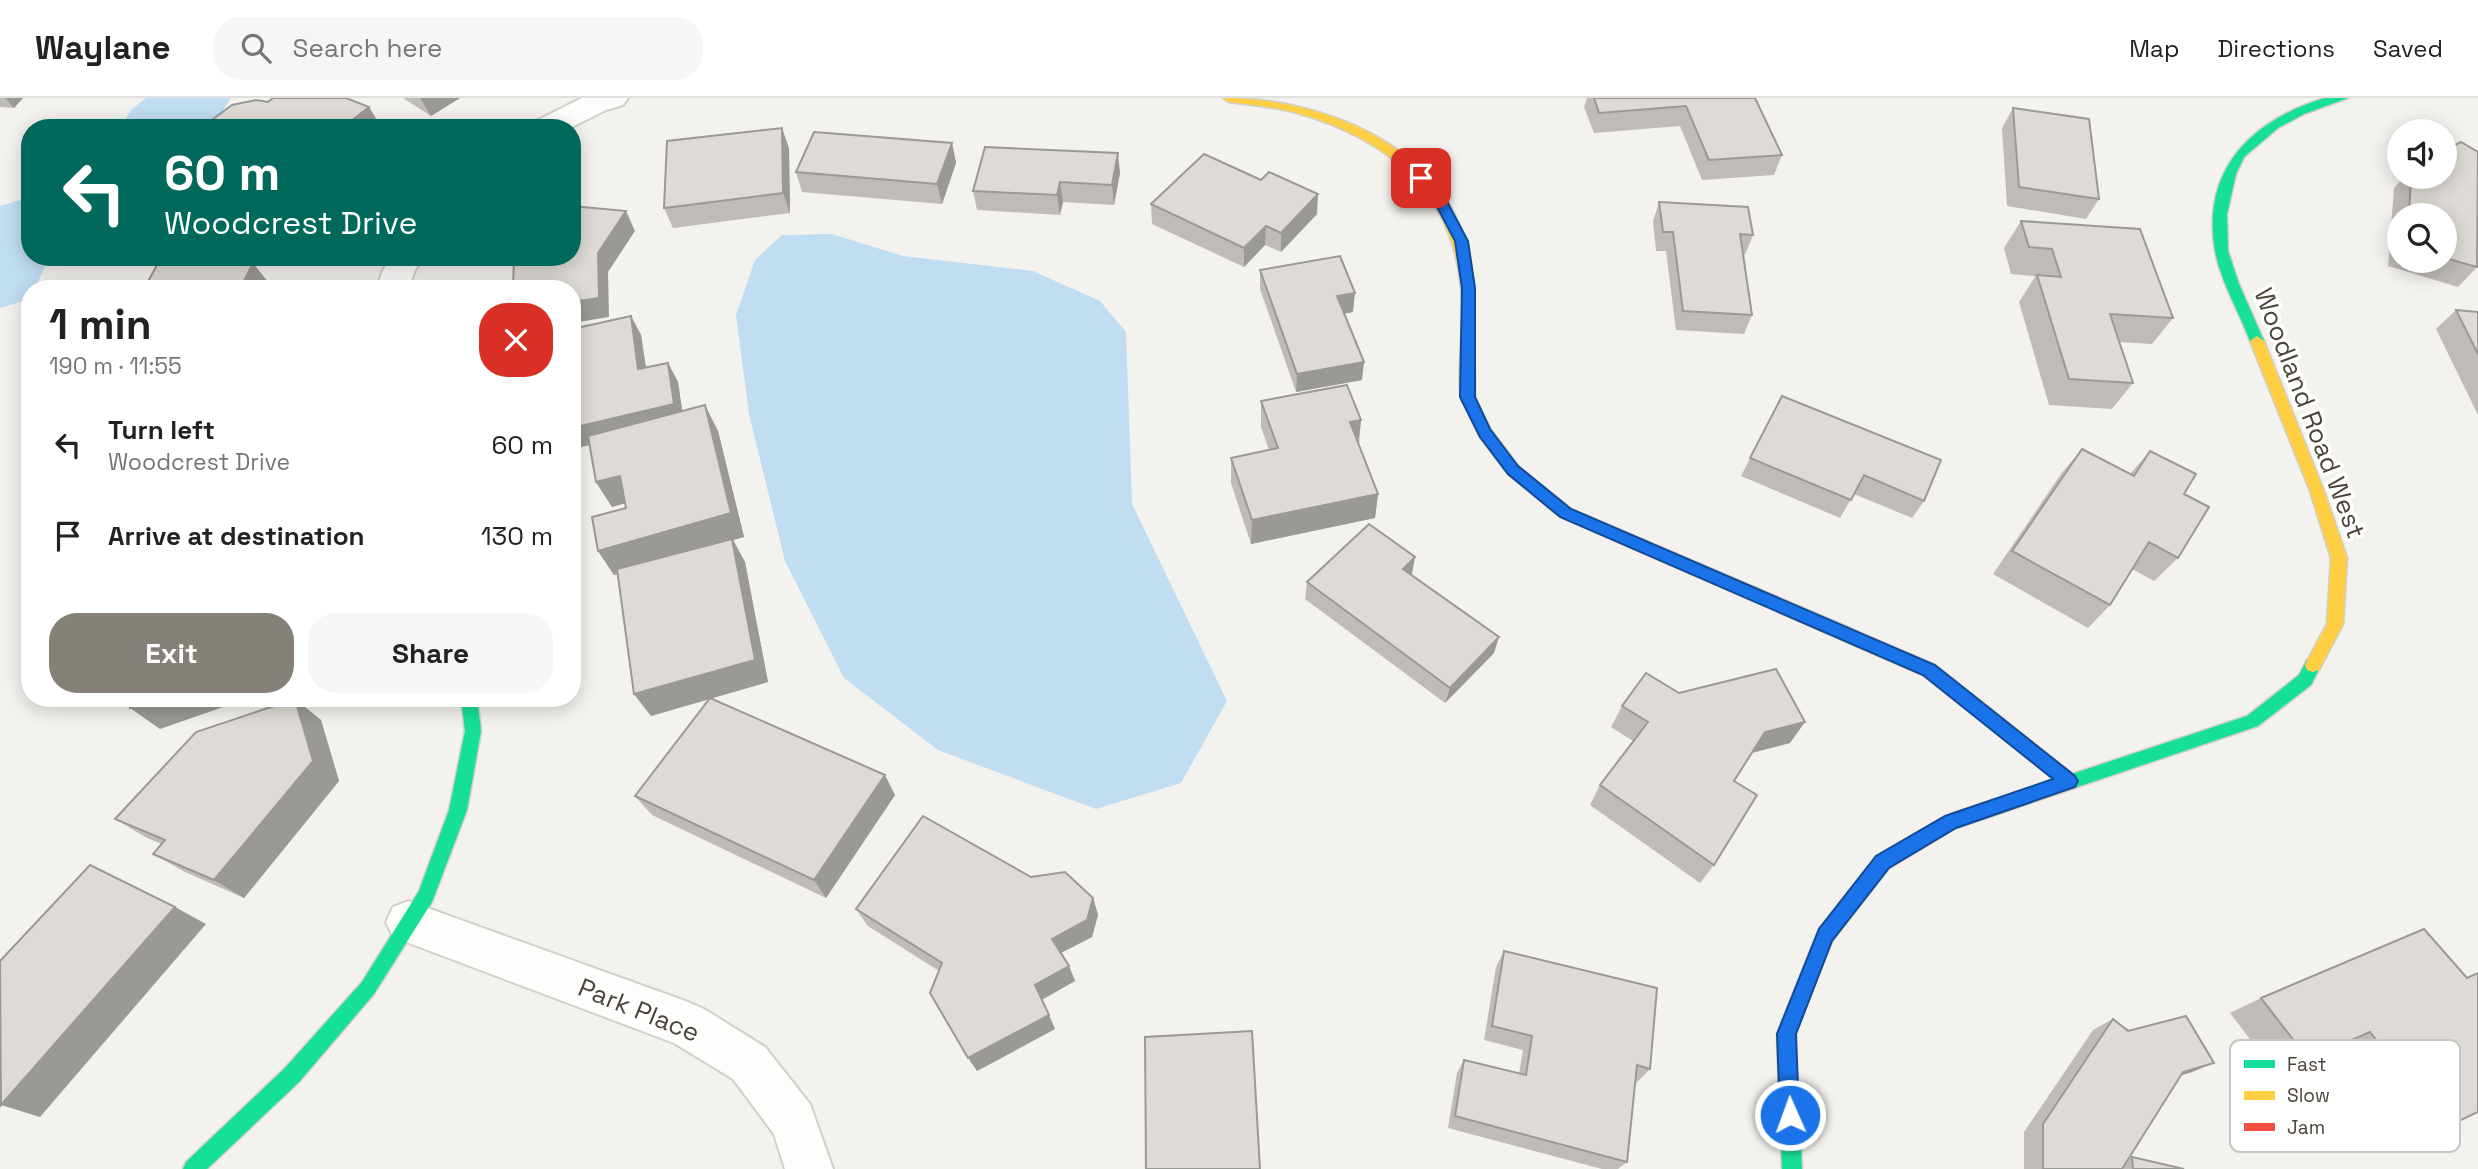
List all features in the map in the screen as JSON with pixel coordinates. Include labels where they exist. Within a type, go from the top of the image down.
[{"type":"street","points":[[564,119],[596,103],[613,98]]},
{"type":"street","points":[[1229,98],[1301,110],[1356,129],[1405,159],[1438,197],[1461,241],[1468,288],[1468,397],[1485,433],[1523,479],[1566,513],[1929,670],[2069,781]]},
{"type":"street","name":"Woodland Road West","points":[[1792,1169],[1786,1034],[1825,935],[1883,862],[1951,822],[2252,721],[2305,680],[2335,624],[2339,558],[2318,491],[2222,252],[2221,199],[2239,155],[2278,122],[2329,100],[2342,98]]},
{"type":"street","points":[[193,1169],[292,1075],[368,988],[426,896],[458,810],[473,731],[470,707]]},
{"type":"street","name":"Park Place","points":[[408,922],[688,1026],[739,1056],[749,1063],[793,1121],[809,1169]]},
{"type":"water","points":[[832,234],[903,256],[1033,271],[1100,301],[1126,332],[1132,504],[1227,701],[1181,783],[1096,809],[938,750],[844,678],[785,561],[749,414],[736,315],[755,260],[782,235]]},
{"type":"building","points":[[273,98],[346,98],[369,107],[354,119],[213,119],[232,105],[256,100],[268,102]]},
{"type":"building","points":[[1594,98],[1755,98],[1782,155],[1709,160],[1686,106],[1599,113]]},
{"type":"building","points":[[2013,108],[2089,119],[2099,199],[2019,187]]},
{"type":"building","points":[[782,128],[783,193],[664,208],[667,141]]},
{"type":"building","points":[[814,132],[952,143],[937,184],[796,172]]},
{"type":"building","points":[[2461,142],[2478,152],[2477,267],[2457,261],[2457,203],[2410,203],[2410,189],[2457,189],[2457,144]]},
{"type":"building","points":[[985,147],[1118,153],[1112,185],[1060,182],[1057,195],[973,191]]},
{"type":"building","points":[[1204,154],[1261,180],[1269,172],[1318,194],[1281,233],[1266,226],[1244,248],[1151,204]]},
{"type":"building","points":[[1659,202],[1748,207],[1753,235],[1740,234],[1752,315],[1683,311],[1673,232],[1663,232]]},
{"type":"building","points":[[581,207],[626,211],[598,253],[599,298],[581,301],[581,280],[513,280],[514,266],[581,266]]},
{"type":"building","points":[[2021,221],[2140,229],[2173,318],[2110,314],[2133,383],[2069,379],[2037,275],[2061,277],[2052,249],[2029,247]]},
{"type":"building","points":[[1340,256],[1355,293],[1337,296],[1364,362],[1297,374],[1260,270]]},
{"type":"building","points":[[156,266],[252,266],[244,280],[149,280]]},
{"type":"building","points":[[2456,310],[2478,312],[2478,354]]},
{"type":"building","points":[[631,316],[638,369],[668,363],[674,404],[581,426],[581,327]]},
{"type":"building","points":[[1347,385],[1361,420],[1350,422],[1378,494],[1252,520],[1231,458],[1278,448],[1261,401]]},
{"type":"building","points":[[1782,396],[1941,460],[1924,501],[1864,475],[1851,500],[1750,458]]},
{"type":"building","points":[[705,405],[731,513],[598,551],[592,517],[626,508],[620,476],[596,482],[588,436]]},
{"type":"building","points":[[2082,449],[2134,476],[2150,451],[2196,474],[2184,494],[2209,507],[2178,558],[2149,542],[2110,605],[2012,551]]},
{"type":"building","points":[[1369,524],[1415,557],[1403,569],[1499,637],[1450,688],[1307,582]]},
{"type":"building","points":[[732,539],[755,660],[634,694],[617,569]]},
{"type":"building","points":[[1776,669],[1805,722],[1765,732],[1734,781],[1757,795],[1714,865],[1600,785],[1648,722],[1622,706],[1646,673],[1679,693]]},
{"type":"building","points":[[710,698],[885,775],[814,880],[635,796]]},
{"type":"building","points":[[271,707],[297,707],[313,761],[214,880],[153,854],[165,840],[115,819],[196,732]]},
{"type":"building","points":[[923,816],[1031,877],[1065,872],[1093,898],[1087,920],[1052,939],[1069,966],[1035,985],[1049,1015],[968,1058],[930,993],[942,963],[856,909]]},
{"type":"building","points":[[90,865],[175,907],[1,1105],[0,961]]},
{"type":"building","points":[[2424,929],[2467,978],[2478,973],[2478,1112],[2460,1120],[2460,1040],[2376,1040],[2370,1032],[2352,1040],[2293,1040],[2261,998]]},
{"type":"building","points":[[1504,951],[1657,988],[1650,1069],[1637,1065],[1627,1162],[1455,1116],[1464,1060],[1526,1075],[1532,1036],[1492,1026]]},
{"type":"building","points":[[2186,1016],[2214,1063],[2183,1072],[2122,1169],[2043,1169],[2043,1124],[2113,1019],[2128,1031]]},
{"type":"building","points":[[1252,1031],[1260,1169],[1146,1169],[1145,1037]]},
{"type":"building","points":[[2132,1157],[2184,1169],[2133,1169]]},
{"type":"waterway","points":[[168,119],[193,98]]},
{"type":"waterway","points":[[0,278],[17,234],[21,231]]},
{"type":"traffic: fast","points":[[2257,341],[2232,284],[2222,251],[2221,214],[2229,174],[2240,154],[2261,134],[2300,111],[2342,98]]},
{"type":"traffic: fast","points":[[1469,400],[1485,433],[1513,470],[1566,513],[1844,633]]},
{"type":"traffic: fast","points":[[1792,1169],[1786,1034],[1825,935],[1883,862],[1951,822],[2252,721],[2305,680],[2313,665]]},
{"type":"traffic: fast","points":[[193,1169],[292,1075],[368,988],[426,896],[458,810],[473,731],[470,707]]},
{"type":"traffic: slow","points":[[1229,98],[1303,111],[1365,135],[1416,172],[1436,196],[1452,223],[1463,253],[1468,288],[1466,375],[1469,400]]},
{"type":"traffic: slow","points":[[2257,341],[2317,491],[2339,558],[2335,624],[2313,665]]},
{"type":"traffic: jam","points":[[1844,633],[1929,670],[2069,781]]},
{"type":"route","points":[[1421,178],[1438,197],[1461,241],[1468,288],[1468,397],[1485,433],[1513,470],[1566,513],[1929,670],[2069,781],[1951,822],[1883,862],[1825,935],[1786,1034],[1790,1115]]}]
